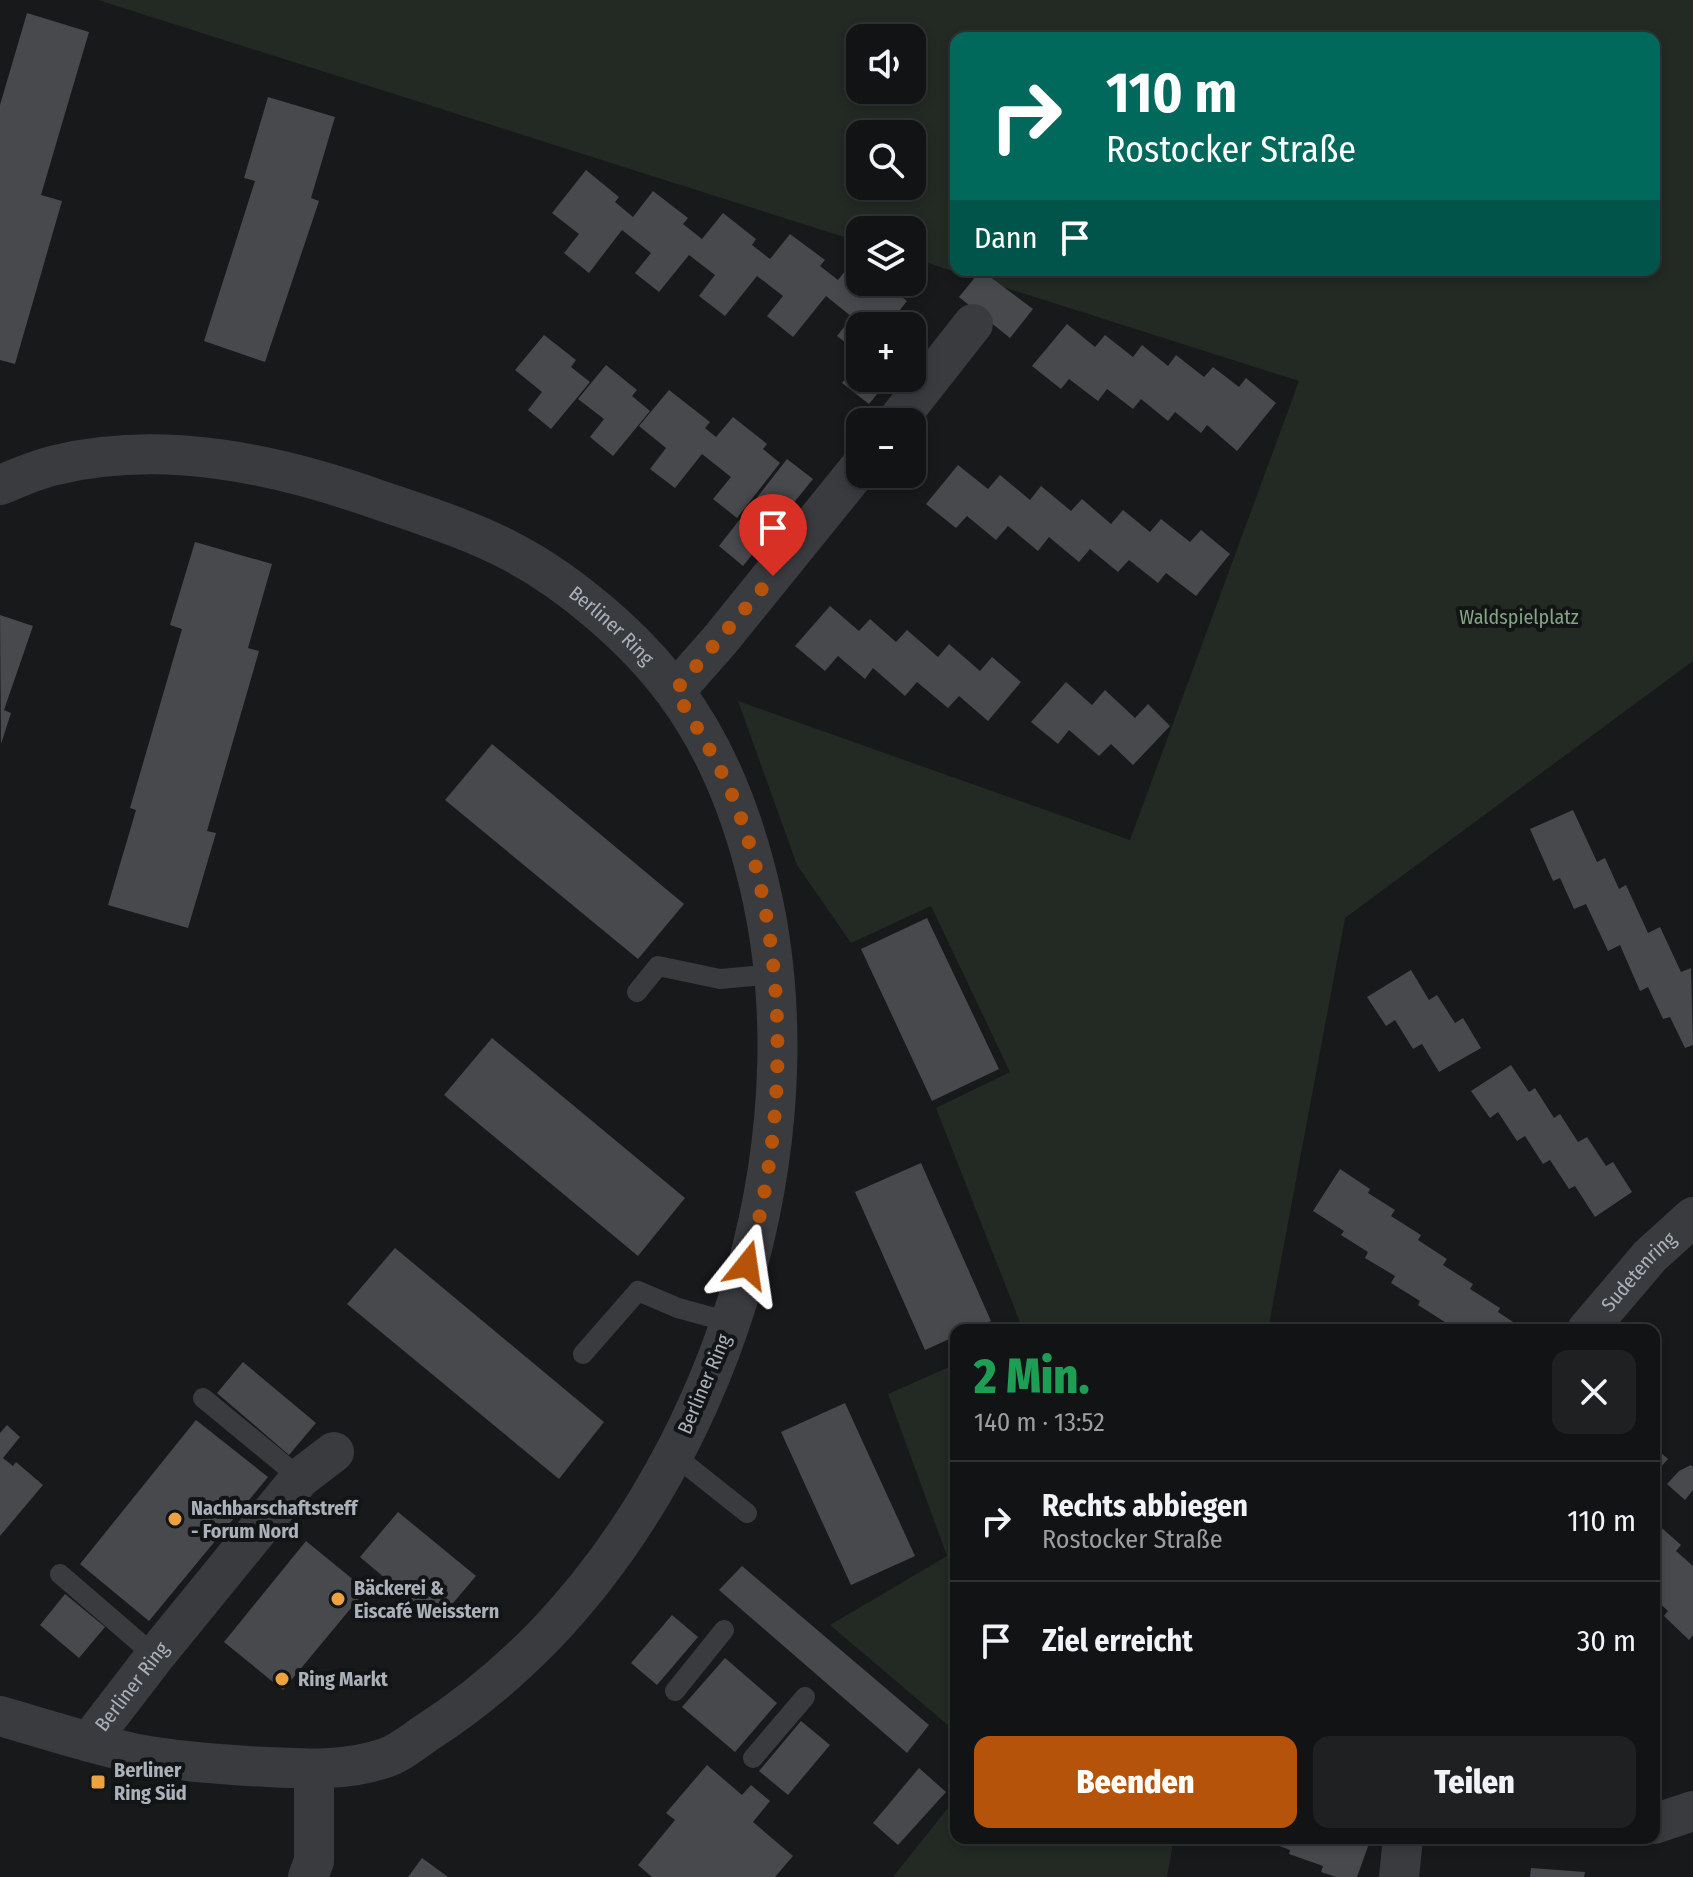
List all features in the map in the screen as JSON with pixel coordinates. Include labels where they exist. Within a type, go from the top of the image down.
[{"type":"street","points":[[907,408],[973,324]]},
{"type":"street","name":"Berliner Ring","points":[[0,485],[52,466],[101,457],[162,453],[230,459],[357,492],[445,523],[513,552],[563,583],[615,626],[675,691],[713,756],[742,820],[772,939],[778,1062],[755,1236],[729,1322],[674,1455],[606,1565],[567,1611],[494,1684],[463,1709],[387,1757],[314,1769],[142,1755],[0,1716]]},
{"type":"street","points":[[675,691],[846,484]]},
{"type":"street","name":"Sudetenring","points":[[1592,1324],[1650,1256],[1693,1217]]},
{"type":"street","name":"Berliner Ring","points":[[89,1742],[300,1478],[334,1452]]},
{"type":"street","points":[[308,1877],[314,1861],[314,1769]]},
{"type":"street","points":[[1660,1822],[1693,1811]]},
{"type":"street","points":[[1399,1877],[1402,1844]]},
{"type":"lane","points":[[637,992],[658,966],[720,979],[775,974]]},
{"type":"lane","points":[[583,1354],[638,1291],[678,1308],[729,1322]]},
{"type":"lane","points":[[203,1398],[300,1478]]},
{"type":"lane","points":[[674,1455],[747,1513]]},
{"type":"lane","points":[[60,1574],[155,1656]]},
{"type":"lane","points":[[675,1691],[724,1630]]},
{"type":"lane","points":[[753,1758],[805,1697]]},
{"type":"green space","name":"Waldspielplatz","points":[[98,0],[1693,0],[1693,661],[1345,918],[1269,1324],[1021,1324],[936,1108],[1010,1072],[931,906],[851,943],[797,865],[738,701],[1130,840],[1299,381],[969,276],[1660,276],[1660,32],[950,32],[950,270],[926,262],[926,216],[846,216],[846,238]]},
{"type":"green space","points":[[950,1367],[950,1727],[830,1625],[947,1556],[888,1394]]},
{"type":"green space","points":[[950,1806],[950,1844],[1173,1844],[1167,1877],[893,1877]]},
{"type":"building","points":[[27,13],[89,32],[41,195],[62,201],[15,364],[0,360],[0,105]]},
{"type":"building","points":[[268,97],[335,117],[311,198],[319,201],[265,362],[204,341],[255,181],[244,178]]},
{"type":"building","points":[[586,170],[619,197],[615,202],[633,217],[653,191],[688,218],[683,224],[702,239],[723,213],[756,239],[752,245],[770,259],[790,234],[825,260],[820,266],[838,280],[846,270],[846,296],[901,296],[907,301],[898,312],[846,312],[826,296],[793,337],[767,316],[783,296],[757,276],[725,316],[699,296],[715,275],[689,255],[659,292],[635,273],[651,253],[622,230],[589,273],[564,253],[579,234],[552,213]]},
{"type":"building","points":[[976,276],[989,276],[1033,309],[1010,338],[959,297]]},
{"type":"building","points":[[1067,324],[1095,347],[1105,335],[1133,357],[1142,345],[1168,366],[1176,355],[1204,377],[1213,367],[1239,387],[1246,378],[1276,403],[1237,451],[1207,425],[1201,433],[1175,412],[1168,421],[1141,399],[1133,409],[1107,389],[1098,401],[1069,379],[1061,389],[1032,366]]},
{"type":"building","points":[[846,325],[846,343],[837,336]]},
{"type":"building","points":[[544,335],[576,360],[571,367],[590,382],[551,429],[528,410],[542,392],[515,370]]},
{"type":"building","points":[[606,365],[637,390],[632,396],[650,411],[613,456],[590,437],[604,419],[578,399]]},
{"type":"building","points":[[669,390],[710,422],[705,428],[716,437],[733,417],[767,444],[763,449],[780,463],[737,518],[713,499],[731,477],[702,454],[675,488],[650,469],[666,448],[639,426]]},
{"type":"building","points":[[854,392],[879,392],[869,404]]},
{"type":"building","points":[[787,459],[813,479],[743,566],[719,546]]},
{"type":"building","points":[[958,465],[988,489],[1000,475],[1030,500],[1041,486],[1071,511],[1082,499],[1111,524],[1123,510],[1150,532],[1161,519],[1190,542],[1201,530],[1230,554],[1196,596],[1166,573],[1158,583],[1129,560],[1118,572],[1090,549],[1079,562],[1049,537],[1038,551],[1008,526],[996,540],[967,516],[956,528],[926,504]]},
{"type":"building","points":[[195,542],[272,564],[248,648],[259,651],[207,831],[216,833],[188,928],[108,905],[136,810],[130,808],[182,629],[170,625]]},
{"type":"building","points":[[830,606],[859,631],[870,619],[896,642],[907,630],[938,657],[949,644],[980,671],[992,657],[1021,682],[988,721],[959,696],[948,708],[917,682],[905,696],[873,668],[865,679],[838,656],[825,671],[795,646]]},
{"type":"building","points":[[0,615],[33,626],[4,710],[11,713],[1,744]]},
{"type":"building","points":[[1066,682],[1092,705],[1105,690],[1135,718],[1148,704],[1170,726],[1133,765],[1111,744],[1099,756],[1069,730],[1058,744],[1031,722]]},
{"type":"building","points":[[492,744],[684,904],[638,959],[445,800]]},
{"type":"building","points":[[1573,810],[1597,862],[1605,858],[1619,889],[1626,885],[1648,933],[1660,927],[1681,972],[1691,968],[1693,1045],[1685,1048],[1670,1017],[1663,1019],[1648,987],[1640,991],[1620,945],[1608,951],[1586,904],[1574,909],[1560,878],[1553,881],[1530,829]]},
{"type":"building","points":[[927,918],[999,1069],[932,1101],[861,949]]},
{"type":"building","points":[[1411,970],[1429,1000],[1437,995],[1455,1023],[1463,1018],[1481,1048],[1439,1072],[1422,1044],[1413,1049],[1395,1020],[1386,1026],[1367,997]]},
{"type":"building","points":[[492,1038],[685,1198],[638,1256],[444,1095]]},
{"type":"building","points":[[1511,1065],[1529,1092],[1535,1088],[1554,1118],[1560,1114],[1578,1142],[1587,1137],[1606,1166],[1613,1162],[1632,1192],[1595,1217],[1575,1186],[1569,1189],[1550,1160],[1543,1164],[1525,1136],[1517,1141],[1498,1112],[1490,1118],[1471,1091]]},
{"type":"building","points":[[921,1163],[991,1321],[984,1324],[950,1324],[950,1339],[925,1350],[855,1192]]},
{"type":"building","points":[[1340,1169],[1370,1189],[1368,1193],[1395,1210],[1391,1216],[1421,1235],[1418,1240],[1447,1259],[1443,1265],[1473,1284],[1470,1289],[1500,1308],[1498,1312],[1516,1324],[1448,1324],[1391,1283],[1395,1276],[1365,1258],[1368,1252],[1341,1235],[1344,1231],[1313,1211]]},
{"type":"building","points":[[395,1248],[604,1422],[559,1479],[347,1304]]},
{"type":"building","points":[[243,1362],[316,1423],[289,1455],[217,1393]]},
{"type":"building","points":[[845,1403],[915,1556],[851,1585],[781,1432]]},
{"type":"building","points":[[196,1420],[268,1477],[149,1621],[80,1564]]},
{"type":"building","points":[[7,1425],[20,1437],[3,1458],[13,1466],[16,1462],[43,1485],[0,1536],[0,1433]]},
{"type":"building","points":[[1660,1452],[1668,1459],[1660,1468]]},
{"type":"building","points":[[1691,1465],[1693,1490],[1685,1500],[1667,1484],[1679,1471]]},
{"type":"building","points":[[398,1512],[476,1576],[437,1622],[360,1557]]},
{"type":"building","points":[[1660,1527],[1681,1545],[1676,1551],[1693,1566],[1693,1635],[1689,1640],[1664,1616],[1668,1611],[1660,1604]]},
{"type":"building","points":[[306,1541],[366,1590],[283,1690],[224,1642]]},
{"type":"building","points":[[742,1566],[929,1725],[907,1753],[719,1590]]},
{"type":"building","points":[[65,1594],[105,1627],[79,1658],[40,1625]]},
{"type":"building","points":[[672,1615],[698,1637],[657,1685],[631,1663]]},
{"type":"building","points":[[725,1658],[777,1703],[735,1752],[682,1707]]},
{"type":"building","points":[[801,1721],[830,1745],[788,1795],[759,1771]]},
{"type":"building","points":[[707,1765],[742,1795],[751,1785],[770,1801],[753,1822],[793,1856],[775,1877],[652,1877],[638,1865],[675,1820],[666,1813]]},
{"type":"building","points":[[919,1768],[946,1792],[898,1845],[873,1823]]},
{"type":"building","points":[[1274,1844],[1369,1844],[1357,1877],[1336,1877],[1321,1872],[1323,1866],[1289,1854],[1290,1850]]},
{"type":"building","points":[[422,1858],[448,1877],[408,1877]]},
{"type":"building","points":[[1531,1868],[1585,1872],[1584,1877],[1530,1877]]},
{"type":"place","name":"Nachbarschaftstreff - Forum Nord","points":[[175,1519]]},
{"type":"place","name":"Bäckerei & Eiscafé Weisstern","points":[[338,1599]]},
{"type":"place","name":"Ring Markt","points":[[282,1679]]},
{"type":"place","name":"Berliner Ring Süd","points":[[98,1782]]},
{"type":"route","points":[[747,1265],[762,1204],[778,1062],[772,939],[742,820],[713,756],[675,691],[773,576]]}]
